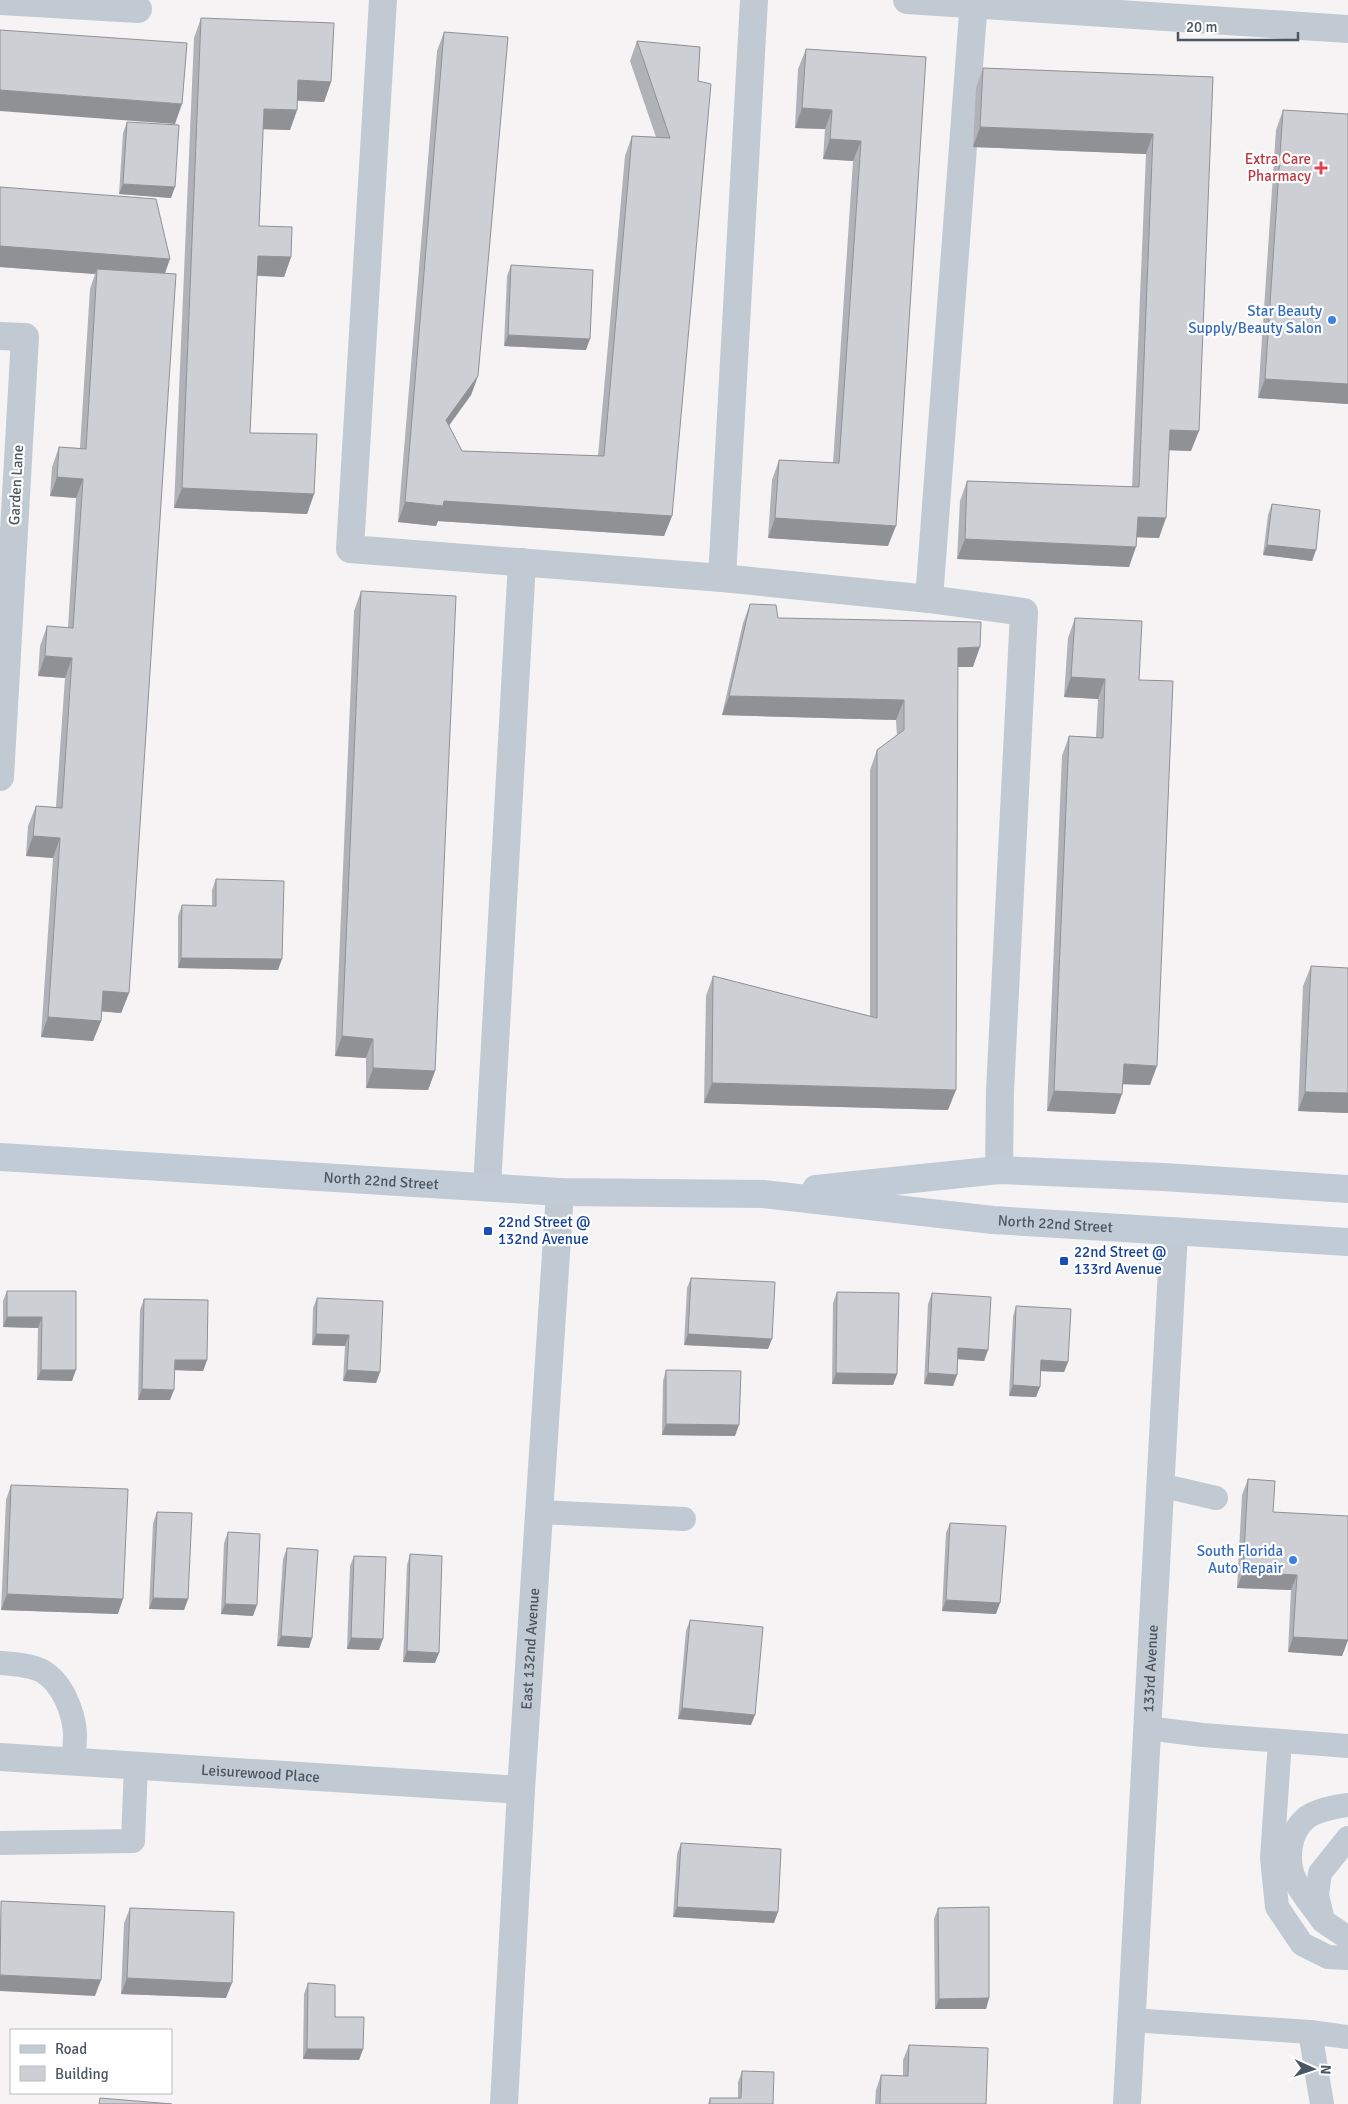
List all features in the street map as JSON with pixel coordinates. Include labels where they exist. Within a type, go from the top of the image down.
[{"type":"street","points":[[383,0],[350,549],[722,578],[929,599],[1024,612],[1000,1091],[999,1170]]},
{"type":"street","points":[[722,578],[754,0]]},
{"type":"street","points":[[907,0],[974,2],[1348,29]]},
{"type":"street","points":[[0,1],[127,5]]},
{"type":"street","points":[[929,599],[974,2]]},
{"type":"street","name":"Garden Lane","points":[[0,336],[25,337],[0,777]]},
{"type":"street","points":[[487,1187],[522,562]]},
{"type":"street","name":"North 22nd Street","points":[[0,1156],[560,1192],[763,1194],[993,1220],[1348,1242]]},
{"type":"street","name":"North 22nd Street","points":[[763,1194],[999,1170],[1348,1188]]},
{"type":"street","name":"East 132nd Avenue","points":[[504,2104],[521,1790],[560,1192]]},
{"type":"street","name":"133rd Avenue","points":[[1126,2104],[1174,1232]]},
{"type":"street","name":"Leisurewood Place","points":[[0,1757],[521,1790]]},
{"type":"lane","points":[[1160,1485],[1216,1498]]},
{"type":"lane","points":[[540,1512],[684,1519]]},
{"type":"lane","points":[[0,1663],[27,1666],[40,1670],[54,1679],[72,1714],[75,1733],[74,1762]]},
{"type":"lane","points":[[1147,1728],[1348,1746]]},
{"type":"lane","points":[[1280,1741],[1272,1858],[1277,1906],[1302,1944],[1328,1957],[1348,1958]]},
{"type":"lane","points":[[0,1843],[133,1841],[136,1766]]},
{"type":"lane","points":[[1348,1805],[1335,1806],[1305,1818],[1293,1836],[1289,1854],[1294,1880],[1324,1921],[1348,1938]]},
{"type":"lane","points":[[1324,1921],[1317,1895],[1320,1873],[1348,1838]]},
{"type":"lane","points":[[1131,2020],[1310,2032],[1348,2037]]},
{"type":"lane","points":[[1310,2032],[1322,2104]]},
{"type":"building","points":[[201,18],[334,23],[331,82],[298,80],[297,110],[264,109],[259,226],[292,227],[291,257],[258,256],[250,433],[317,434],[314,494],[182,488]]},
{"type":"building","points":[[0,30],[187,43],[182,104],[0,90]]},
{"type":"building","points":[[444,32],[508,37],[478,376],[446,420],[462,451],[604,456],[632,136],[670,138],[637,41],[700,47],[698,81],[711,84],[672,516],[444,501],[443,506],[405,502]]},
{"type":"building","points":[[806,49],[926,57],[896,526],[775,518],[779,460],[839,463],[861,141],[830,139],[832,110],[802,108]]},
{"type":"building","points":[[983,68],[1213,77],[1199,431],[1170,430],[1166,518],[1138,517],[1136,547],[965,539],[967,481],[1139,487],[1153,134],[980,127]]},
{"type":"building","points":[[1283,110],[1348,114],[1348,384],[1265,379]]},
{"type":"building","points":[[127,122],[179,125],[175,187],[123,184]]},
{"type":"building","points":[[0,187],[156,199],[170,259],[0,246]]},
{"type":"building","points":[[511,265],[593,270],[590,339],[508,335]]},
{"type":"building","points":[[97,269],[176,274],[129,993],[103,991],[101,1021],[48,1017],[60,838],[33,836],[36,806],[62,808],[72,658],[45,656],[47,626],[73,628],[83,479],[57,477],[59,447],[86,449]]},
{"type":"building","points":[[1272,504],[1320,510],[1316,550],[1267,545]]},
{"type":"building","points":[[361,591],[456,596],[435,1071],[373,1068],[373,1039],[342,1036]]},
{"type":"building","points":[[750,604],[776,605],[778,618],[981,622],[980,647],[958,648],[956,1090],[712,1083],[713,976],[877,1018],[877,750],[904,730],[904,700],[729,696]]},
{"type":"building","points":[[1075,618],[1142,621],[1139,680],[1173,681],[1157,1066],[1124,1064],[1122,1094],[1054,1091],[1069,736],[1103,738],[1105,679],[1071,677]]},
{"type":"building","points":[[216,879],[284,881],[282,959],[181,958],[182,905],[216,906]]},
{"type":"building","points":[[1311,966],[1348,968],[1348,1093],[1305,1092]]},
{"type":"building","points":[[691,1278],[775,1282],[772,1339],[688,1334]]},
{"type":"building","points":[[7,1291],[76,1291],[76,1370],[41,1370],[42,1317],[7,1317]]},
{"type":"building","points":[[837,1292],[899,1293],[897,1374],[836,1373]]},
{"type":"building","points":[[932,1293],[991,1297],[988,1350],[958,1348],[957,1375],[928,1373]]},
{"type":"building","points":[[317,1298],[383,1301],[380,1372],[347,1370],[349,1335],[316,1334]]},
{"type":"building","points":[[144,1299],[208,1300],[207,1360],[175,1360],[174,1390],[142,1389]]},
{"type":"building","points":[[1016,1306],[1071,1309],[1068,1362],[1041,1360],[1040,1387],[1013,1385]]},
{"type":"building","points":[[666,1370],[741,1371],[739,1425],[666,1424]]},
{"type":"building","name":"South Florida Auto Repair","points":[[1248,1479],[1275,1481],[1273,1512],[1348,1516],[1348,1640],[1293,1637],[1297,1575],[1243,1572]]},
{"type":"building","points":[[11,1485],[128,1489],[123,1599],[7,1594]]},
{"type":"building","points":[[157,1512],[192,1513],[188,1599],[153,1598]]},
{"type":"building","points":[[950,1523],[1006,1526],[1000,1603],[946,1600]]},
{"type":"building","points":[[228,1532],[260,1534],[257,1605],[225,1604]]},
{"type":"building","points":[[287,1548],[318,1550],[312,1638],[281,1636]]},
{"type":"building","points":[[410,1554],[442,1556],[439,1653],[407,1651]]},
{"type":"building","points":[[354,1556],[386,1557],[383,1639],[351,1638]]},
{"type":"building","points":[[690,1620],[763,1627],[755,1715],[682,1708]]},
{"type":"building","points":[[681,1843],[781,1849],[778,1912],[677,1907]]},
{"type":"building","points":[[1,1901],[105,1906],[101,1980],[0,1975]]},
{"type":"building","points":[[989,1907],[989,1998],[939,1999],[938,1908]]},
{"type":"building","points":[[130,1908],[234,1912],[232,1983],[127,1978]]},
{"type":"building","points":[[308,1983],[335,1985],[335,2017],[364,2017],[363,2049],[307,2049]]},
{"type":"building","points":[[909,2045],[988,2048],[986,2104],[880,2104],[881,2075],[908,2076]]},
{"type":"building","points":[[742,2071],[774,2072],[773,2104],[710,2104],[710,2098],[741,2098]]},
{"type":"building","points":[[100,2098],[172,2104],[99,2104]]},
{"type":"place","name":"Extra Care Pharmacy","points":[[1321,168]]},
{"type":"place","name":"Star Beauty Supply/Beauty Salon","points":[[1332,320]]},
{"type":"place","name":"22nd Street @ 132nd Avenue","points":[[488,1231]]},
{"type":"place","name":"22nd Street @ 133rd Avenue","points":[[1064,1261]]},
{"type":"place","name":"South Florida Auto Repair","points":[[1293,1560]]}]
